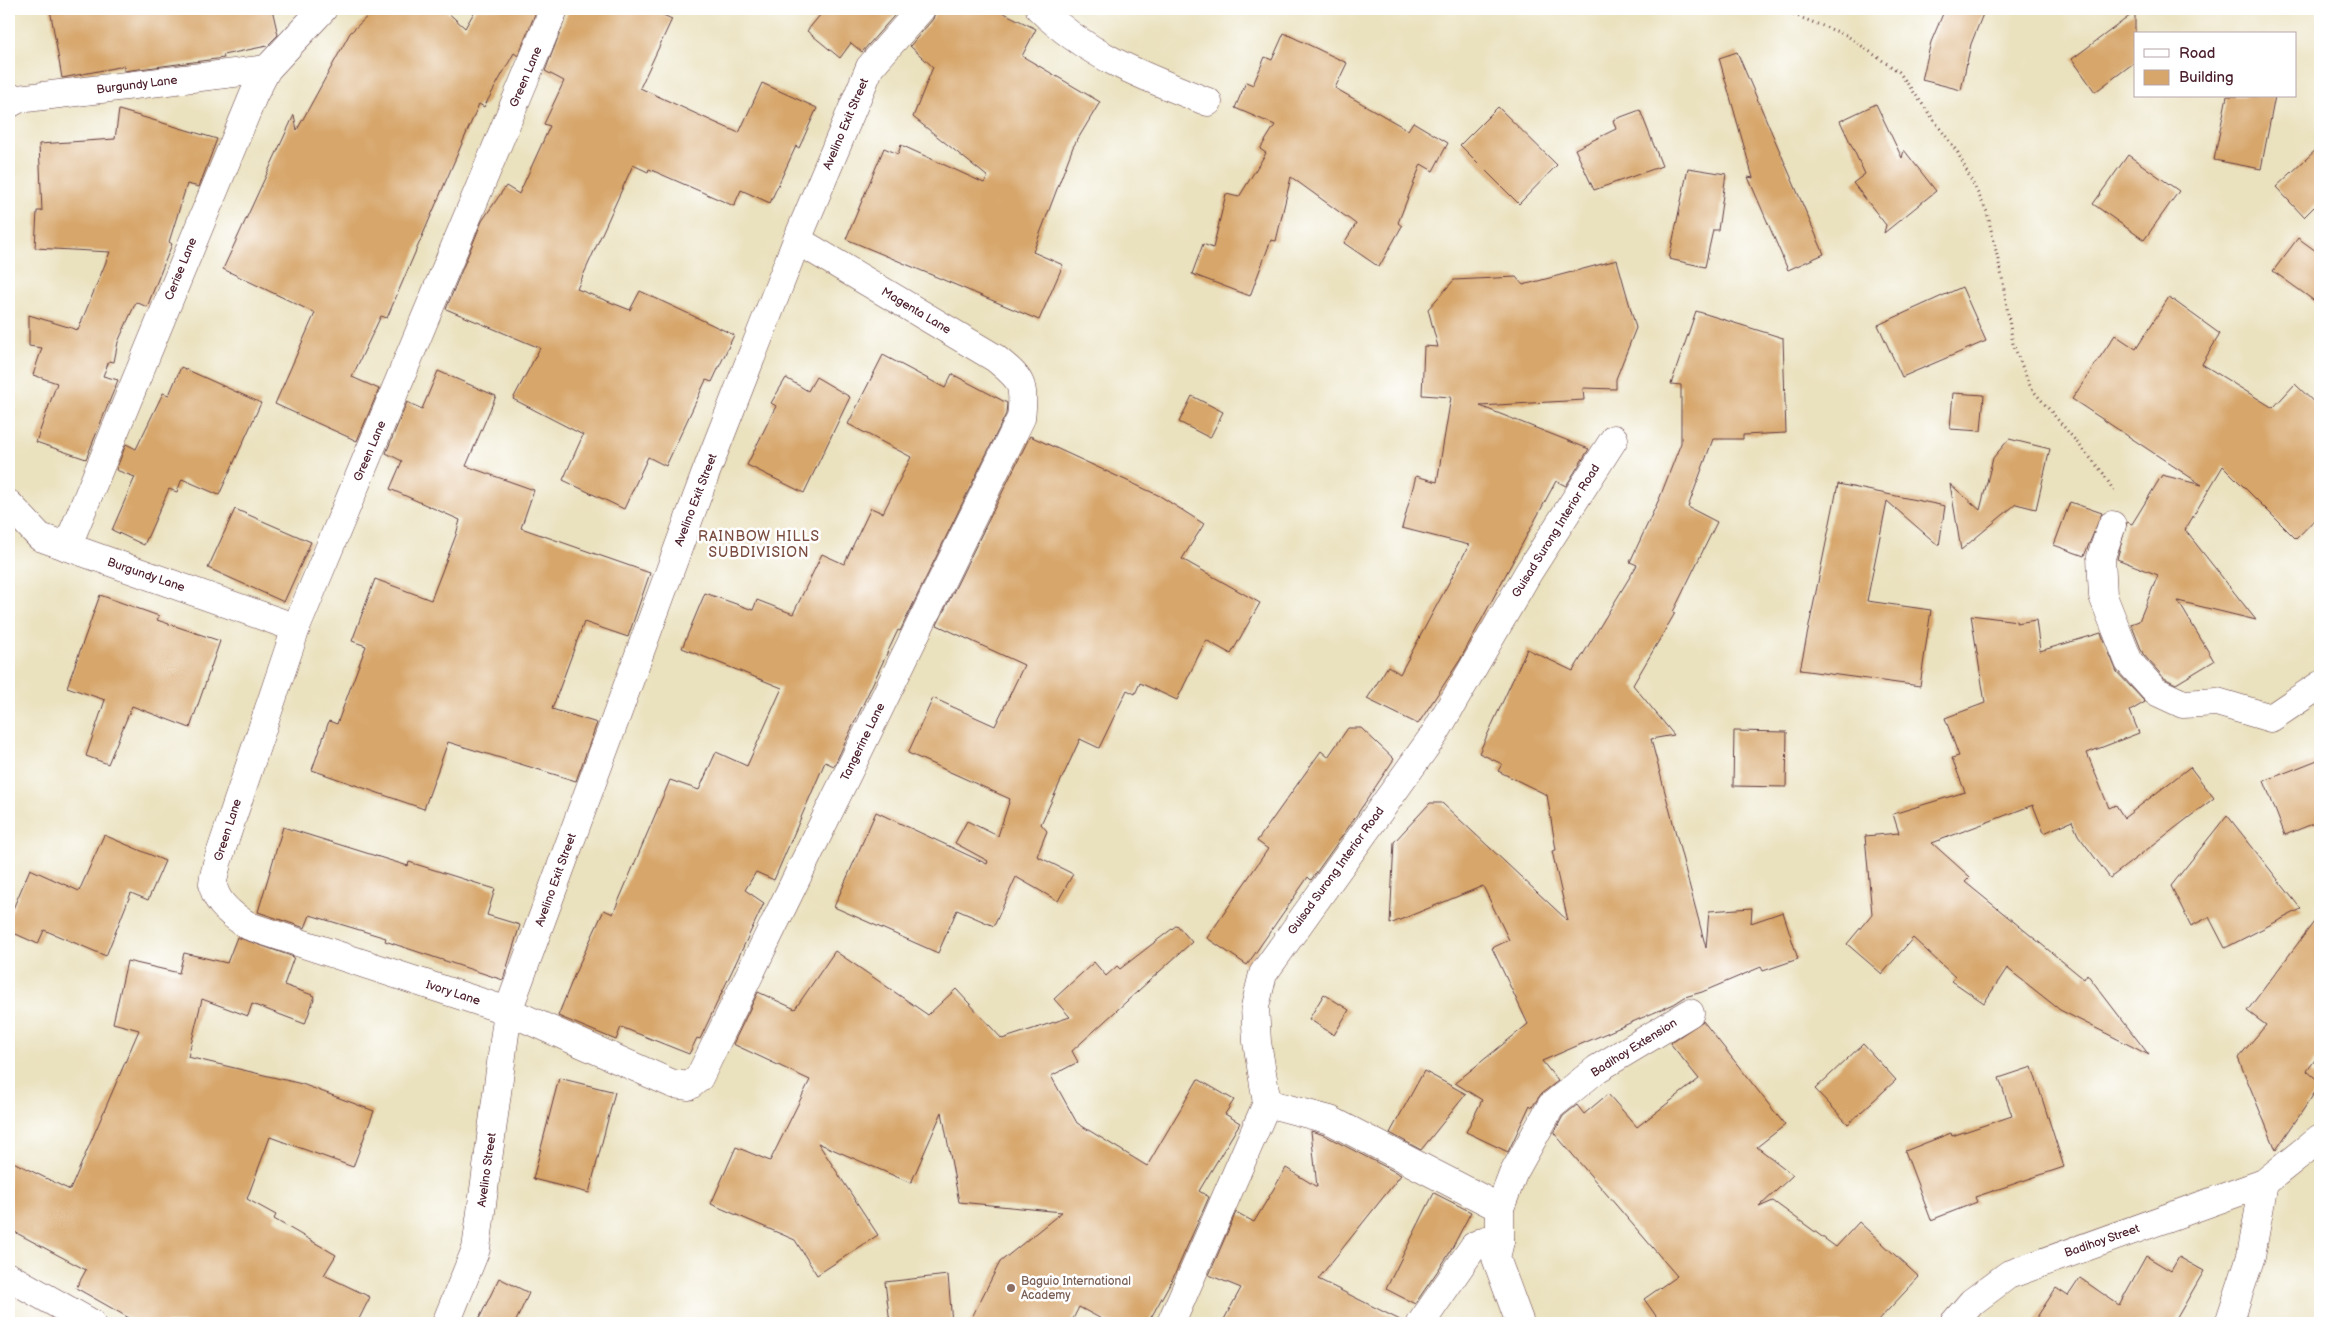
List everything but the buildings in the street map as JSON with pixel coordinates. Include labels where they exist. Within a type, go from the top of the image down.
[{"type":"street","name":"Cerise Lane","points":[[67,547],[254,94],[267,69],[323,9]]},
{"type":"street","name":"Green Lane","points":[[220,900],[213,884],[217,863],[296,628],[554,9]]},
{"type":"street","name":"Avelino Exit Street","points":[[508,1011],[705,475],[797,240],[870,67],[921,9]]},
{"type":"street","points":[[1040,9],[1062,30],[1096,53],[1132,72],[1208,102]]},
{"type":"street","name":"Burgundy Lane","points":[[9,104],[18,99],[267,69]]},
{"type":"street","name":"Magenta Lane","points":[[797,240],[995,358],[1016,375],[1024,392]]},
{"type":"street","name":"Tangerine Lane","points":[[689,1086],[699,1078],[706,1065],[1021,418],[1024,392]]},
{"type":"street","name":"Guisad Surong Interior Road","points":[[1267,1102],[1257,1042],[1255,1007],[1263,974],[1434,735],[1528,573],[1614,439]]},
{"type":"street","name":"Burgundy Lane","points":[[9,504],[40,537],[296,628]]},
{"type":"street","points":[[2112,525],[2101,557],[2103,596],[2129,662],[2155,691],[2183,704],[2218,702],[2271,718],[2320,685]]},
{"type":"street","name":"Ivory Lane","points":[[220,900],[231,914],[249,926],[508,1011],[656,1078],[673,1084],[689,1086]]},
{"type":"street","name":"Avelino Street","points":[[446,1323],[476,1249],[508,1011]]},
{"type":"street","name":"Badihoy Extension","points":[[1520,1323],[1496,1258],[1500,1241],[1500,1208],[1513,1174],[1551,1106],[1597,1068],[1690,1013]]},
{"type":"street","points":[[1172,1323],[1267,1102],[1330,1120],[1500,1208]]},
{"type":"street","name":"Badihoy Street","points":[[1954,1323],[1972,1302],[2008,1275],[2264,1183],[2320,1138]]},
{"type":"street","points":[[2229,1323],[2251,1256],[2264,1183]]},
{"type":"street","points":[[1421,1323],[1474,1246],[1486,1240],[1500,1241]]},
{"type":"street","points":[[9,1277],[91,1323]]},
{"type":"path","points":[[1788,13],[1846,35],[1899,72],[1958,153],[1987,212],[2002,277],[2013,344],[2030,388],[2104,473],[2116,492],[2112,525]]},
{"type":"place","name":"Baguio International Academy","points":[[1011,1288]]},
{"type":"district","name":"RAINBOW HILLS SUBDIVISION","points":[[759,544]]}]
